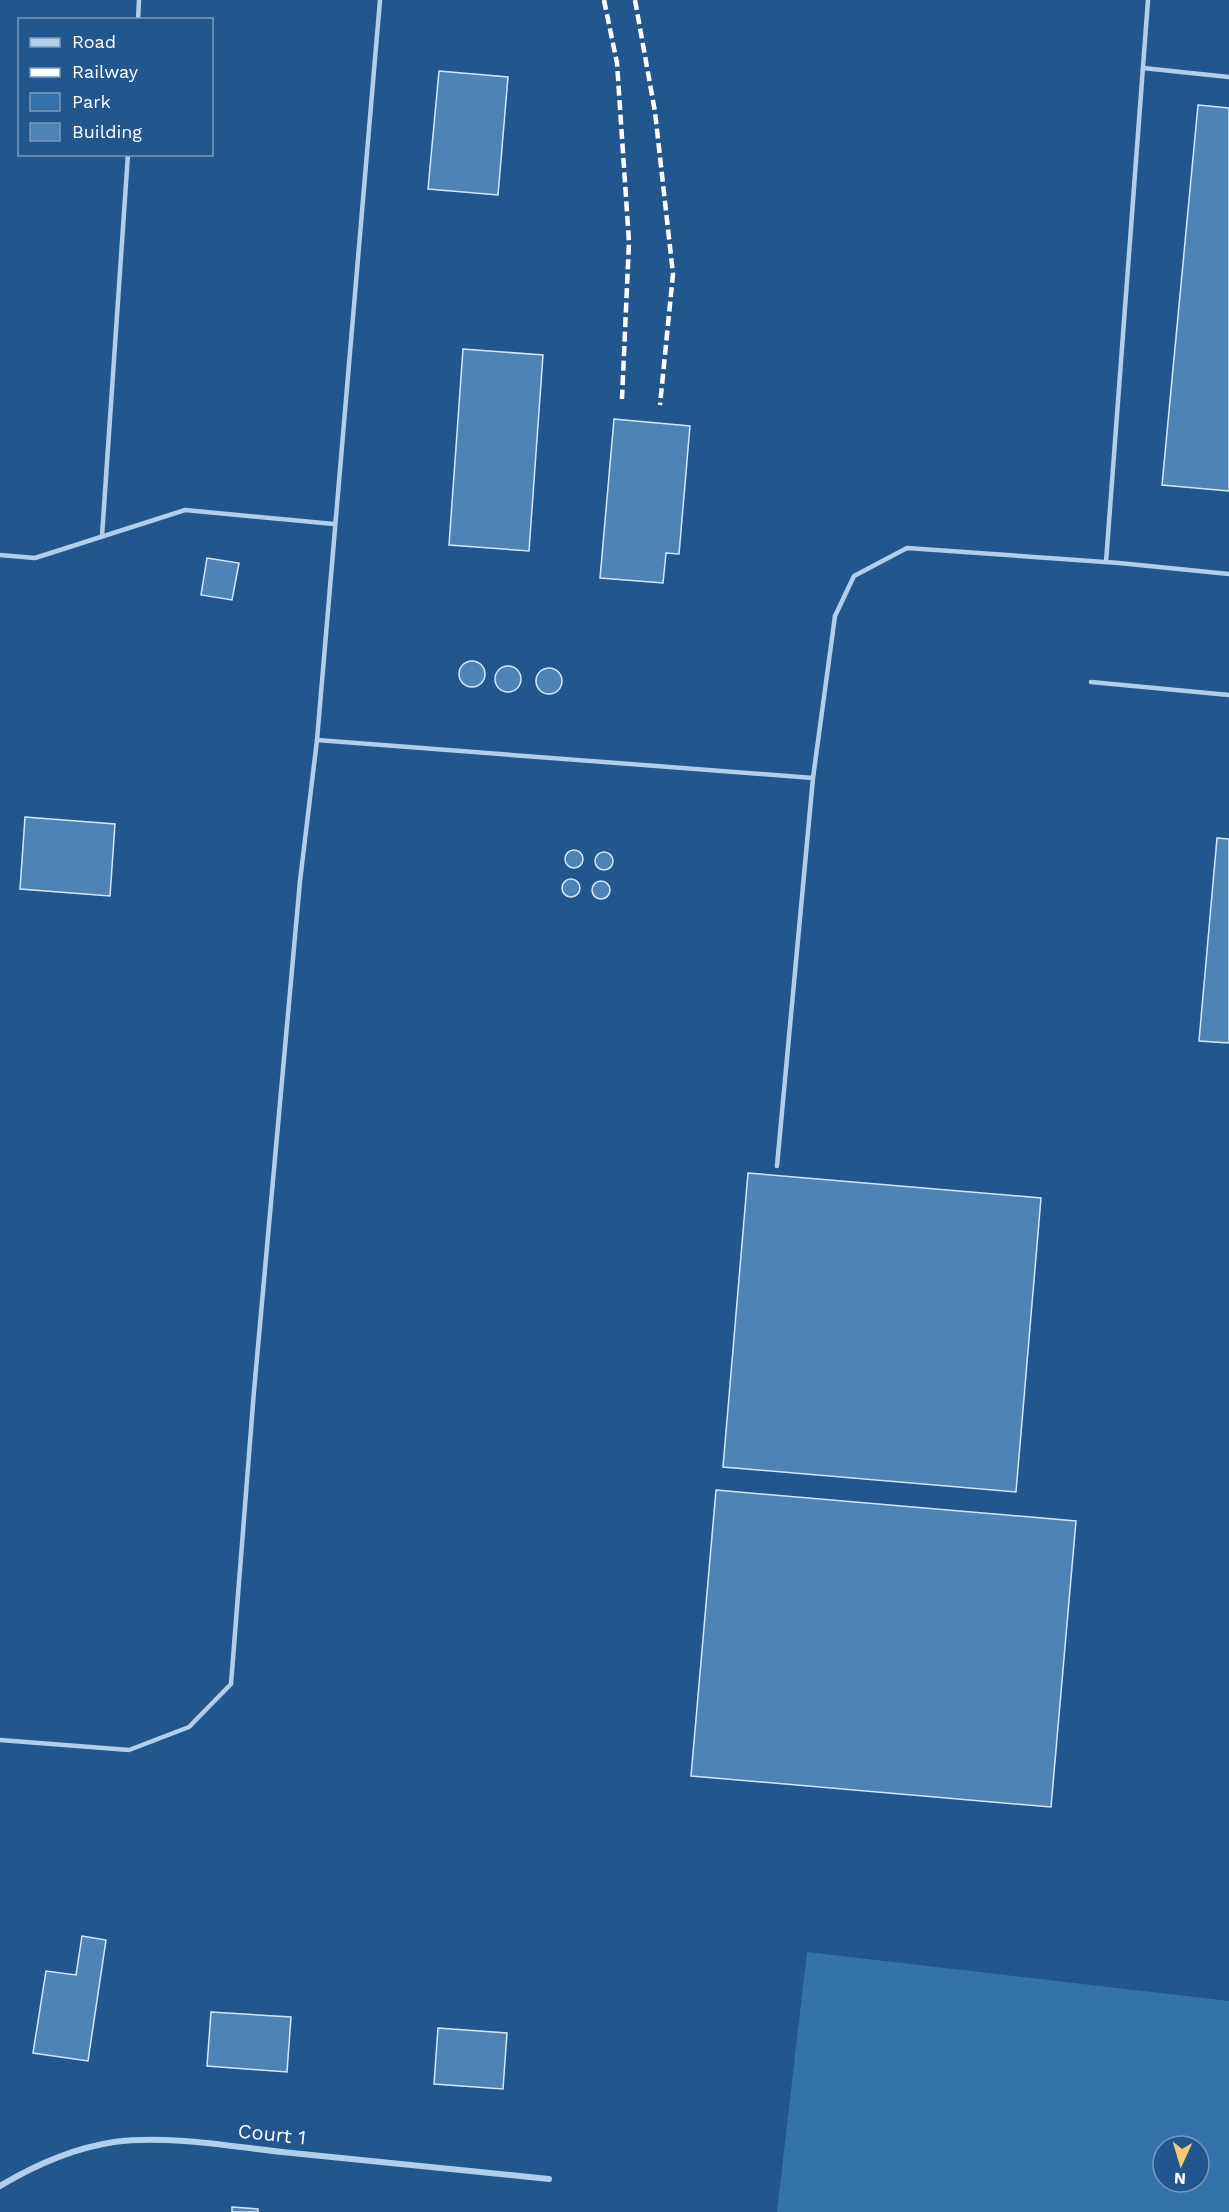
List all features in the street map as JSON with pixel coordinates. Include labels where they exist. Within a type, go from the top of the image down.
[{"type":"street","name":"Court 1","points":[[0,2186],[35,2167],[88,2147],[116,2142],[148,2141],[217,2145],[549,2179]]},
{"type":"lane","points":[[138,18],[139,0]]},
{"type":"lane","points":[[0,1740],[129,1750],[189,1727],[231,1684],[253,1400],[300,881],[317,740],[380,0]]},
{"type":"lane","points":[[1106,562],[1148,0]]},
{"type":"lane","points":[[1143,68],[1229,77]]},
{"type":"lane","points":[[102,536],[128,156]]},
{"type":"lane","points":[[0,555],[35,558],[185,510],[334,524]]},
{"type":"lane","points":[[777,1166],[813,778],[835,616],[854,576],[907,548],[1106,562],[1229,574]]},
{"type":"lane","points":[[1091,682],[1229,695]]},
{"type":"lane","points":[[317,740],[813,778]]},
{"type":"green space","points":[[807,1952],[1229,2001],[1229,2212],[777,2212]]},
{"type":"building","points":[[439,71],[508,77],[498,195],[428,189]]},
{"type":"building","points":[[1198,105],[1229,108],[1229,491],[1162,485]]},
{"type":"building","points":[[463,349],[543,355],[529,551],[449,545]]},
{"type":"building","points":[[614,419],[690,426],[679,554],[666,553],[663,583],[600,578]]},
{"type":"building","points":[[207,558],[239,563],[232,600],[201,595]]},
{"type":"building","points":[[472,661],[481,665],[485,674],[481,683],[472,687],[463,683],[459,674],[463,665]]},
{"type":"building","points":[[508,666],[517,670],[521,679],[517,688],[508,692],[499,688],[495,679],[499,670]]},
{"type":"building","points":[[549,668],[558,672],[562,681],[558,690],[549,694],[540,690],[536,681],[540,672]]},
{"type":"building","points":[[25,817],[115,824],[110,896],[20,889]]},
{"type":"building","points":[[1217,838],[1229,839],[1229,1043],[1199,1041]]},
{"type":"building","points":[[574,850],[580,853],[583,859],[580,865],[574,868],[568,865],[565,859],[568,853]]},
{"type":"building","points":[[604,852],[610,855],[613,861],[610,867],[604,870],[598,867],[595,861],[598,855]]},
{"type":"building","points":[[571,879],[577,882],[580,888],[577,894],[571,897],[565,894],[562,888],[565,882]]},
{"type":"building","points":[[601,881],[607,884],[610,890],[607,896],[601,899],[595,896],[592,890],[595,884]]},
{"type":"building","points":[[748,1173],[1041,1198],[1016,1492],[723,1467]]},
{"type":"building","points":[[716,1490],[1076,1521],[1051,1807],[691,1776]]},
{"type":"building","points":[[82,1936],[106,1940],[88,2061],[33,2053],[46,1971],[76,1975]]},
{"type":"building","points":[[211,2012],[291,2017],[287,2072],[207,2066]]},
{"type":"building","points":[[438,2028],[507,2033],[503,2089],[434,2084]]},
{"type":"building","points":[[232,2207],[258,2209],[258,2212],[232,2212]]},
{"type":"railway","points":[[604,0],[617,63],[629,242],[622,399]]},
{"type":"railway","points":[[635,0],[655,112],[673,274],[660,405]]}]
